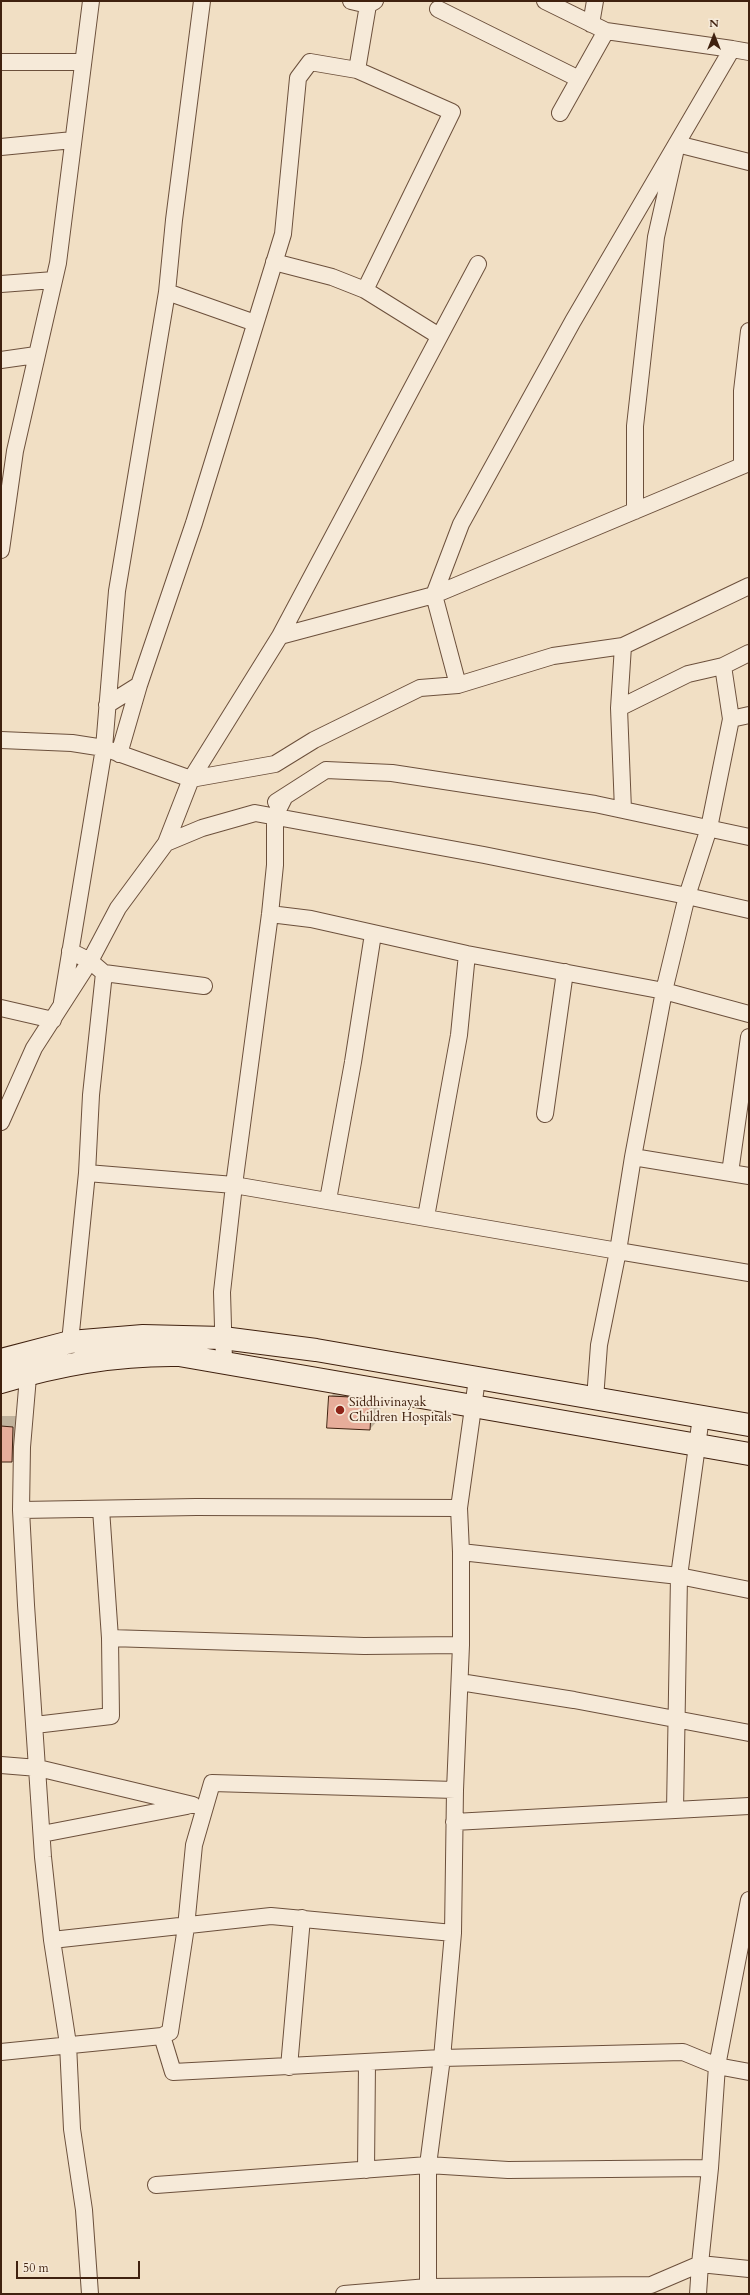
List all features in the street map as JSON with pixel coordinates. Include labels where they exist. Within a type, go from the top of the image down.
[{"type":"street","points":[[1,550],[6,481],[15,451],[58,263],[91,1]]},
{"type":"street","points":[[57,1014],[70,951],[84,859],[104,748],[117,591],[167,292],[174,220],[202,1]]},
{"type":"street","points":[[351,1],[372,3],[357,70]]},
{"type":"street","points":[[545,1],[606,31],[749,52]]},
{"type":"street","points":[[591,24],[595,1]]},
{"type":"street","points":[[438,9],[579,79]]},
{"type":"street","points":[[560,112],[606,31]]},
{"type":"street","points":[[458,685],[434,594],[461,524],[573,321],[732,49]]},
{"type":"street","points":[[1,62],[83,62]]},
{"type":"street","points":[[119,754],[139,685],[194,523],[283,234],[298,78],[310,62],[357,70],[452,112],[365,290]]},
{"type":"street","points":[[1,147],[73,140]]},
{"type":"street","points":[[677,144],[749,162]]},
{"type":"street","points":[[635,511],[635,426],[656,237],[677,144]]},
{"type":"street","points":[[644,199],[656,237]]},
{"type":"street","points":[[274,262],[332,277],[365,290],[439,336]]},
{"type":"street","points":[[1,1122],[34,1048],[90,961],[118,908],[166,843],[191,779],[280,636],[478,264]]},
{"type":"street","points":[[1,284],[54,280]]},
{"type":"street","points":[[167,292],[255,323]]},
{"type":"street","points":[[280,636],[434,594],[746,465],[742,391],[749,331]]},
{"type":"street","points":[[1,360],[36,355]]},
{"type":"street","points":[[1,740],[72,743],[104,748],[191,779],[275,764],[314,740],[420,688],[458,685],[553,656],[623,646],[749,586]]},
{"type":"street","points":[[623,646],[619,708],[623,810]]},
{"type":"street","points":[[619,708],[688,674],[722,666],[749,653]]},
{"type":"street","points":[[595,1400],[599,1345],[618,1251],[633,1157],[664,991],[687,896],[709,828],[731,719],[722,666]]},
{"type":"street","points":[[107,705],[139,685]]},
{"type":"street","points":[[731,719],[749,715]]},
{"type":"street","points":[[166,843],[202,828],[255,812],[284,798],[326,770],[392,773],[623,810],[749,837]]},
{"type":"street","points":[[224,1362],[222,1292],[234,1184],[270,914],[275,865],[275,816],[284,798]]},
{"type":"street","points":[[255,812],[484,855],[749,910]]},
{"type":"street","points":[[270,914],[311,919],[467,954],[664,991],[749,1014]]},
{"type":"street","points":[[328,1200],[353,1062],[373,934]]},
{"type":"street","points":[[70,951],[90,961],[104,973],[204,986]]},
{"type":"street","points":[[426,1217],[459,1035],[467,954]]},
{"type":"street","points":[[545,1114],[565,972]]},
{"type":"street","points":[[70,1342],[87,1173],[91,1095],[104,973]]},
{"type":"street","points":[[1,1008],[57,1014]]},
{"type":"street","points":[[730,1173],[749,1038]]},
{"type":"street","points":[[633,1157],[749,1176]]},
{"type":"street","points":[[87,1173],[234,1184],[749,1273]]},
{"type":"street","points":[[1,1360],[70,1342],[143,1336],[223,1338],[316,1350],[595,1400],[749,1425]]},
{"type":"street","points":[[30,1352],[22,1447],[21,1510],[26,1605],[42,1834],[52,1940],[68,2044],[72,2129],[84,2210],[90,2294]]},
{"type":"street","points":[[1,1382],[28,1374],[77,1363],[143,1354],[180,1355],[749,1454]]},
{"type":"street","points":[[428,2287],[428,2165],[442,2058],[453,1933],[454,1822],[461,1645],[461,1552],[459,1508],[477,1379]]},
{"type":"street","points":[[675,1810],[675,1719],[679,1576],[701,1417]]},
{"type":"street","points":[[21,1510],[459,1508]]},
{"type":"street","points":[[35,1725],[111,1716],[110,1638],[101,1509]]},
{"type":"street","points":[[461,1552],[679,1576],[749,1590]]},
{"type":"street","points":[[110,1638],[364,1646],[461,1645]]},
{"type":"street","points":[[460,1682],[749,1733]]},
{"type":"street","points":[[1,1765],[38,1768],[199,1806]]},
{"type":"street","points":[[1,2052],[68,2044],[162,2036],[170,2032],[186,1927],[199,1806],[212,1782],[455,1790]]},
{"type":"street","points":[[42,1834],[199,1806]]},
{"type":"street","points":[[454,1822],[749,1806]]},
{"type":"street","points":[[698,2294],[710,2168],[716,2066],[749,1900]]},
{"type":"street","points":[[52,1940],[186,1927],[271,1916],[453,1933]]},
{"type":"street","points":[[289,2067],[302,1918]]},
{"type":"street","points":[[162,2036],[173,2072],[442,2058],[683,2052],[716,2066],[749,2072]]},
{"type":"street","points":[[366,2170],[367,2062]]},
{"type":"street","points":[[156,2185],[428,2165],[508,2170],[710,2168]]},
{"type":"street","points":[[344,2294],[428,2287],[652,2286],[700,2264],[749,2269]]},
{"type":"building","points":[[329,1396],[372,1398],[370,1430],[327,1428]]},
{"type":"building","points":[[1,1426],[13,1427],[12,1462],[1,1462]]},
{"type":"place","name":"Siddhivinayak Children Hospitals","points":[[340,1410]]}]
